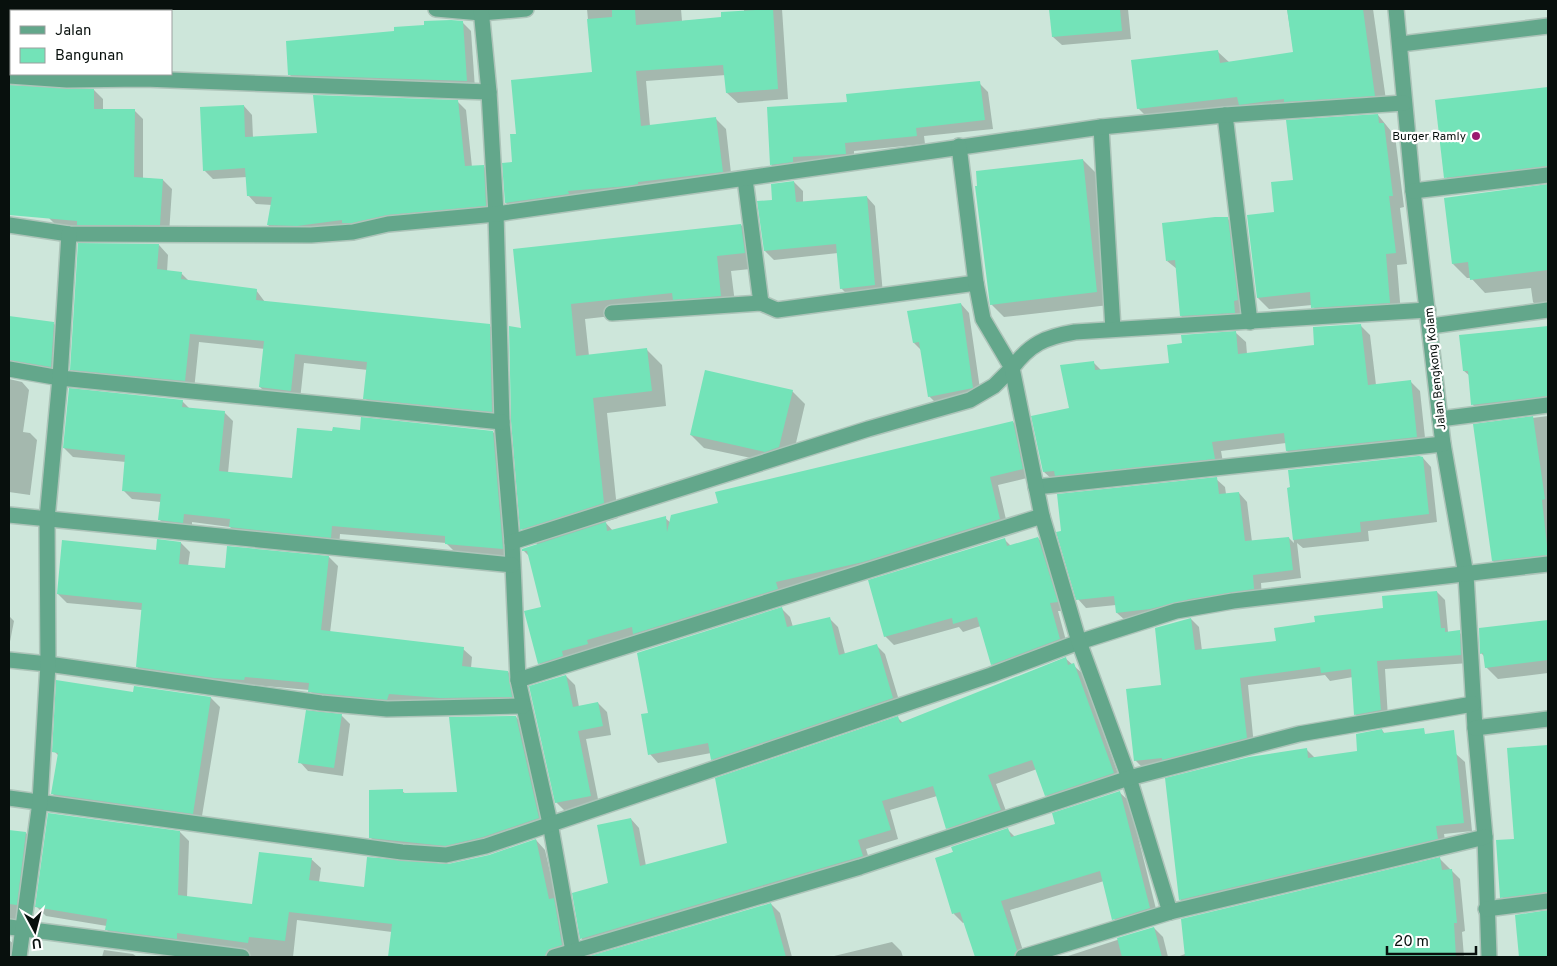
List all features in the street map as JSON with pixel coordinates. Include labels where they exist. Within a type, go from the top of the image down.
[{"type":"street","points":[[436,9],[481,11],[526,9]]},
{"type":"street","name":"Jalan Bengkong Kolam","points":[[1396,9],[1413,191],[1431,326],[1443,444],[1466,575],[1475,728],[1485,837],[1488,957]]},
{"type":"street","points":[[481,11],[489,92],[496,214],[502,422],[512,542],[518,680],[550,824],[573,955]]},
{"type":"street","points":[[1400,44],[1548,26]]},
{"type":"street","points":[[9,76],[67,80],[144,79],[489,92]]},
{"type":"street","points":[[9,225],[68,234],[311,235],[353,232],[388,224],[496,214],[745,180],[959,146],[1101,127],[1225,114],[1404,103]]},
{"type":"street","points":[[1225,114],[1250,322]]},
{"type":"street","points":[[1101,127],[1113,329]]},
{"type":"street","points":[[959,146],[976,283],[983,319],[1012,368],[1042,516],[1079,642],[1129,778],[1170,912]]},
{"type":"street","points":[[1413,191],[1548,175]]},
{"type":"street","points":[[745,180],[761,303]]},
{"type":"street","points":[[19,957],[15,927],[40,802],[48,664],[47,519],[60,378],[68,234]]},
{"type":"street","points":[[612,313],[761,303],[777,310],[976,283]]},
{"type":"street","points":[[512,542],[868,429],[970,400],[994,386],[1024,353],[1053,336],[1113,329],[1428,310]]},
{"type":"street","points":[[1431,326],[1548,310]]},
{"type":"street","points":[[9,369],[60,378],[502,422]]},
{"type":"street","points":[[1440,418],[1548,405]]},
{"type":"street","points":[[1036,487],[1443,444]]},
{"type":"street","points":[[9,515],[512,565]]},
{"type":"street","points":[[518,680],[1042,516]]},
{"type":"street","points":[[9,798],[402,852],[446,855],[486,846],[991,675],[1079,642],[1176,611],[1232,601],[1548,564]]},
{"type":"street","points":[[9,660],[359,706],[435,709],[523,706]]},
{"type":"street","points":[[554,957],[573,955],[860,867],[1129,778],[1300,734],[1474,704]]},
{"type":"street","points":[[1475,728],[1548,719]]},
{"type":"street","points":[[1023,957],[1170,912],[1485,837]]},
{"type":"street","points":[[1486,909],[1548,901]]},
{"type":"street","points":[[15,927],[242,957]]},
{"type":"building","points":[[612,9],[635,9],[636,25],[721,17],[721,12],[773,9],[778,89],[726,93],[723,65],[636,71],[641,126],[716,117],[723,172],[638,182],[638,184],[628,186],[568,191],[569,194],[505,203],[502,163],[512,162],[510,134],[516,134],[511,80],[592,72],[587,19],[612,17]]},
{"type":"building","points":[[1049,9],[1120,9],[1122,31],[1052,37]]},
{"type":"building","points":[[1287,9],[1363,9],[1375,96],[1284,102],[1284,99],[1239,105],[1237,97],[1137,109],[1131,60],[1218,50],[1220,63],[1293,52]]},
{"type":"building","points":[[424,21],[463,21],[467,81],[288,75],[286,41],[394,31],[394,27],[424,25]]},
{"type":"building","points":[[980,81],[985,120],[916,128],[917,136],[845,143],[846,154],[793,157],[793,162],[770,165],[767,107],[847,102],[846,94]]},
{"type":"building","points":[[9,85],[94,89],[94,109],[135,109],[134,177],[163,179],[160,225],[77,225],[77,221],[9,215]]},
{"type":"building","name":"Burger Ramly","points":[[1548,87],[1548,166],[1444,178],[1435,100]]},
{"type":"building","points":[[313,95],[458,100],[465,166],[484,165],[486,206],[387,215],[352,223],[342,223],[342,220],[297,226],[267,225],[272,197],[247,196],[245,168],[203,171],[200,107],[244,105],[245,137],[317,133]]},
{"type":"building","points":[[1378,114],[1379,123],[1384,123],[1393,196],[1389,196],[1396,253],[1386,254],[1390,303],[1311,308],[1310,292],[1257,298],[1247,215],[1274,212],[1271,182],[1293,180],[1286,120]]},
{"type":"building","points":[[1083,159],[1097,292],[990,305],[975,186],[977,186],[976,171]]},
{"type":"building","points":[[794,181],[796,202],[867,196],[875,285],[840,289],[836,244],[764,251],[757,201],[772,200],[771,184]]},
{"type":"building","points":[[1548,184],[1548,270],[1470,280],[1468,262],[1452,264],[1444,198]]},
{"type":"building","points":[[1228,217],[1238,300],[1234,301],[1235,313],[1180,316],[1175,260],[1166,261],[1162,223]]},
{"type":"building","points":[[741,224],[745,253],[717,256],[721,296],[673,300],[672,293],[571,304],[576,356],[647,348],[652,391],[593,398],[604,503],[520,530],[511,421],[509,326],[521,328],[513,249]]},
{"type":"building","points":[[78,243],[159,244],[157,269],[182,272],[181,279],[257,289],[256,300],[490,324],[492,412],[363,399],[367,362],[295,354],[291,391],[259,387],[264,341],[190,334],[185,381],[70,370]]},
{"type":"building","points":[[961,303],[973,388],[928,397],[919,342],[913,343],[907,311]]},
{"type":"building","points":[[9,316],[54,322],[51,367],[9,360]]},
{"type":"building","points":[[1361,324],[1368,385],[1411,380],[1417,437],[1286,451],[1284,433],[1212,442],[1215,459],[1055,476],[1054,471],[1043,472],[1031,416],[1069,408],[1060,365],[1094,361],[1095,370],[1169,363],[1167,345],[1182,343],[1181,335],[1236,331],[1238,354],[1314,345],[1313,327]]},
{"type":"building","points":[[1548,326],[1548,396],[1471,405],[1468,371],[1463,371],[1459,335]]},
{"type":"building","points":[[705,370],[793,390],[779,447],[765,452],[690,435]]},
{"type":"building","points":[[69,388],[183,400],[182,407],[225,411],[219,471],[292,478],[297,428],[332,431],[333,427],[360,430],[361,417],[493,431],[503,549],[445,544],[445,536],[332,526],[331,538],[229,527],[230,519],[184,514],[183,523],[158,520],[161,494],[122,491],[125,455],[63,448]]},
{"type":"building","points":[[1533,416],[1545,499],[1542,500],[1548,555],[1492,561],[1473,424]]},
{"type":"building","points":[[1013,421],[1023,469],[990,477],[1000,519],[863,562],[776,582],[778,589],[633,634],[632,627],[587,640],[588,644],[562,651],[563,656],[538,664],[524,611],[541,607],[527,551],[522,551],[522,549],[606,522],[607,531],[666,516],[667,532],[671,515],[718,503],[715,492]]},
{"type":"building","points":[[1423,457],[1429,514],[1360,522],[1361,532],[1293,540],[1287,488],[1290,487],[1288,470]]},
{"type":"building","points":[[1217,477],[1219,494],[1239,492],[1245,541],[1289,537],[1293,570],[1253,575],[1254,589],[1190,599],[1150,609],[1116,613],[1114,596],[1076,600],[1056,532],[1061,531],[1057,494]]},
{"type":"building","points":[[1038,537],[1058,602],[1050,603],[1060,639],[991,665],[977,617],[953,624],[952,618],[884,637],[868,580],[1005,538],[1007,546]]},
{"type":"building","points":[[157,539],[181,542],[179,564],[225,568],[227,546],[329,556],[321,630],[464,647],[462,666],[508,671],[512,697],[440,698],[389,694],[387,700],[308,692],[309,683],[245,677],[244,680],[214,678],[136,667],[142,603],[57,594],[62,540],[156,550]]},
{"type":"building","points":[[1437,591],[1441,628],[1445,628],[1445,632],[1460,630],[1461,655],[1377,661],[1381,710],[1354,715],[1351,669],[1321,673],[1320,667],[1240,678],[1247,738],[1162,760],[1162,758],[1134,761],[1126,689],[1161,685],[1155,628],[1191,618],[1195,650],[1276,641],[1274,628],[1315,622],[1314,616],[1383,608],[1382,596]]},
{"type":"building","points":[[782,607],[787,627],[830,617],[839,655],[877,644],[893,698],[711,760],[708,743],[648,755],[641,714],[648,713],[637,653]]},
{"type":"building","points":[[1548,620],[1548,660],[1485,668],[1483,653],[1480,654],[1479,628]]},
{"type":"building","points":[[1066,657],[1068,665],[1074,663],[1114,773],[1045,796],[1032,760],[988,775],[1001,810],[946,829],[933,786],[882,801],[891,830],[858,840],[863,856],[580,939],[572,893],[608,883],[597,825],[631,818],[640,866],[727,843],[715,778],[898,716],[900,723]]},
{"type":"building","points":[[566,675],[573,707],[598,702],[603,726],[578,731],[591,796],[555,803],[529,686]]},
{"type":"building","points":[[56,680],[133,692],[134,686],[211,697],[193,814],[51,794],[58,753],[52,752]]},
{"type":"building","points":[[306,710],[342,714],[334,768],[298,763]]},
{"type":"building","points":[[516,716],[539,818],[483,837],[445,846],[369,838],[369,790],[403,789],[403,793],[457,792],[449,717]]},
{"type":"building","points":[[1424,728],[1425,734],[1454,730],[1464,823],[1436,826],[1438,839],[1179,900],[1165,778],[1249,757],[1307,748],[1308,758],[1357,751],[1356,734],[1382,729],[1383,733]]},
{"type":"building","points":[[1548,745],[1548,892],[1500,898],[1496,840],[1514,839],[1507,748]]},
{"type":"building","points":[[1120,791],[1150,908],[1112,920],[1100,871],[1001,901],[1017,950],[1014,957],[975,957],[960,912],[952,914],[935,858],[953,852],[951,847],[1008,828],[1011,837],[1055,824],[1052,813]]},
{"type":"building","points":[[48,813],[180,831],[178,895],[252,904],[259,852],[312,858],[309,880],[364,887],[367,857],[448,864],[489,855],[536,839],[549,899],[554,898],[562,945],[548,950],[545,957],[388,957],[392,924],[289,912],[285,941],[249,937],[248,943],[177,933],[177,939],[105,930],[107,919],[35,907]]},
{"type":"building","points":[[9,830],[26,832],[17,905],[9,904]]},
{"type":"building","points":[[1440,857],[1442,870],[1452,869],[1457,923],[1454,923],[1456,957],[1185,957],[1181,919]]},
{"type":"building","points":[[771,903],[786,957],[586,957]]},
{"type":"building","points":[[1548,910],[1548,957],[1519,957],[1515,915]]},
{"type":"building","points":[[1154,927],[1162,957],[1122,957],[1117,938]]},
{"type":"place","name":"Burger Ramly","points":[[1476,136]]}]
